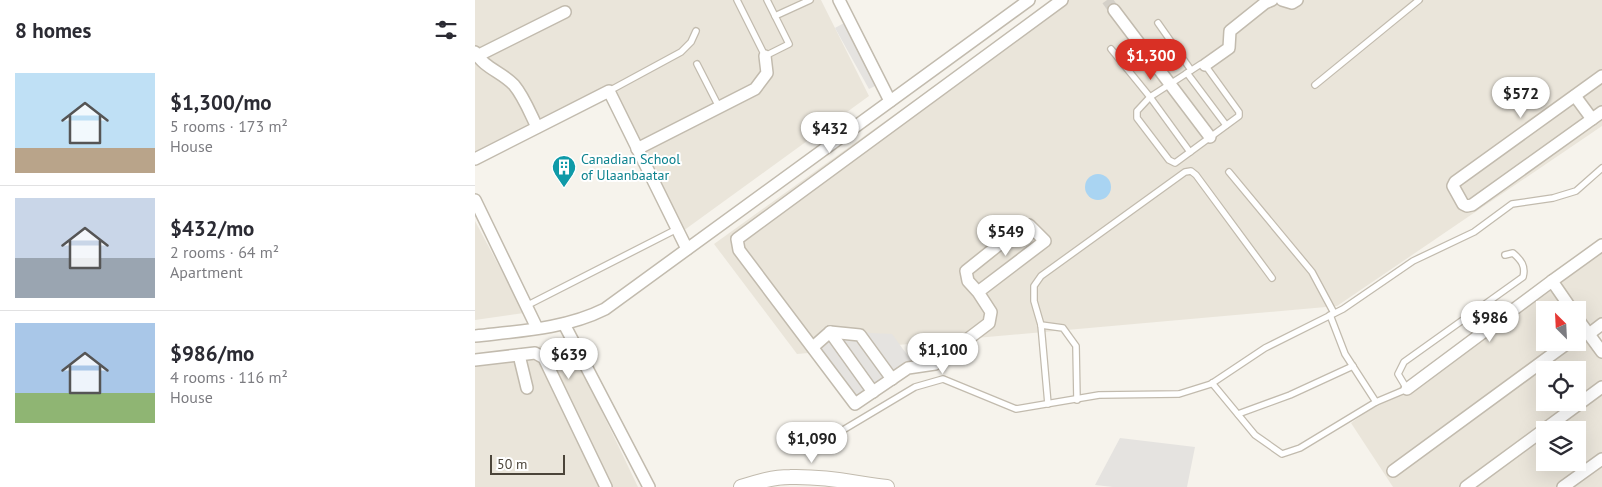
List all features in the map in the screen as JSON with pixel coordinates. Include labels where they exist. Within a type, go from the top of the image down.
[{"type":"street","points":[[839,0],[890,101]]},
{"type":"street","points":[[475,336],[564,324],[589,317],[605,309],[1029,0]]},
{"type":"street","points":[[978,292],[1045,241],[1029,225],[1021,227],[966,271],[968,281],[991,312],[989,322],[935,364],[908,368],[855,404],[739,250],[737,239],[1062,0]]},
{"type":"street","points":[[1205,65],[1229,48],[1230,31],[1265,3],[1273,0]]},
{"type":"street","points":[[1282,0],[1293,3],[1297,0]]},
{"type":"street","points":[[1114,10],[1209,137]]},
{"type":"street","points":[[537,127],[513,84],[500,72],[484,64],[476,54],[565,12]]},
{"type":"street","points":[[637,149],[755,89],[767,73],[765,56]]},
{"type":"street","points":[[1602,76],[1455,182],[1453,186],[1463,204],[1467,206],[1472,204],[1602,112]]},
{"type":"street","points":[[475,158],[609,91],[687,249]]},
{"type":"street","points":[[1575,96],[1592,119]]},
{"type":"street","points":[[475,200],[537,328]]},
{"type":"street","points":[[1407,388],[1602,245]]},
{"type":"street","points":[[1552,281],[1566,301]]},
{"type":"street","points":[[564,324],[649,487]]},
{"type":"street","points":[[1586,333],[1602,324]]},
{"type":"street","points":[[813,346],[830,332],[861,335],[893,379]]},
{"type":"street","points":[[830,332],[873,392]]},
{"type":"street","points":[[1586,336],[1602,352]]},
{"type":"street","points":[[1393,471],[1557,351]]},
{"type":"street","points":[[475,360],[535,353],[544,358],[606,487]]},
{"type":"street","points":[[519,354],[527,388]]},
{"type":"street","points":[[1466,487],[1602,387]]},
{"type":"street","points":[[1563,487],[1602,460]]},
{"type":"street","points":[[741,487],[761,480],[789,477],[825,479],[887,487]]},
{"type":"lane","points":[[737,0],[765,56],[789,44],[767,0]]},
{"type":"lane","points":[[775,16],[810,0]]},
{"type":"lane","points":[[1315,85],[1419,0]]},
{"type":"lane","points":[[1158,23],[1226,125]]},
{"type":"lane","points":[[609,91],[681,52],[691,42],[696,31]]},
{"type":"lane","points":[[1111,49],[1190,152]]},
{"type":"lane","points":[[697,64],[719,108]]},
{"type":"lane","points":[[1201,64],[1205,65],[1239,112],[1239,116],[1175,163],[1169,160],[1137,118],[1137,111],[1150,98],[1189,71],[1201,64]]},
{"type":"lane","points":[[843,430],[915,387],[943,379],[1016,409],[1099,395],[1179,394],[1213,383],[1265,348],[1343,309],[1413,261],[1474,232],[1512,204],[1553,198],[1576,191],[1602,168]]},
{"type":"lane","points":[[1048,404],[1041,325],[1034,301],[1034,286],[1041,276],[1185,172],[1191,171],[1196,175],[1272,278]]},
{"type":"lane","points":[[1229,172],[1312,272],[1332,314],[1345,354],[1376,402]]},
{"type":"lane","points":[[526,306],[677,229]]},
{"type":"lane","points":[[1213,383],[1255,435],[1282,454],[1300,448],[1376,402],[1407,388],[1398,374],[1404,362],[1523,277],[1525,270],[1521,259],[1513,253],[1505,256]]},
{"type":"lane","points":[[1041,325],[1063,328],[1076,346],[1077,400]]},
{"type":"lane","points":[[1238,414],[1290,395],[1353,366]]},
{"type":"shaded area","points":[[475,0],[821,0],[869,96],[683,231],[610,85],[475,152]]},
{"type":"shaded area","points":[[1054,0],[1602,0],[1602,126],[1337,306],[797,354],[714,244]]},
{"type":"shaded area","points":[[844,23],[877,85],[869,89],[835,28]]},
{"type":"shaded area","points":[[475,221],[524,313],[475,320]]},
{"type":"shaded area","points":[[1602,238],[1602,332],[1596,337],[1602,344],[1602,487],[1393,487],[1351,423]]},
{"type":"shaded area","points":[[836,327],[871,333],[892,334],[916,367],[892,379],[849,406],[807,348]]},
{"type":"shaded area","points":[[569,343],[638,487],[475,487],[475,354]]},
{"type":"shaded area","points":[[1120,438],[1195,447],[1187,487],[1113,487],[1095,485]]},
{"type":"water","points":[[1098,174],[1107,178],[1111,187],[1107,196],[1098,200],[1089,196],[1085,187],[1089,178]]},
{"type":"tunnel","points":[[1107,0],[1114,10]]},
{"type":"place","name":"Canadian School of Ulaanbaatar","points":[[564,188]]}]
